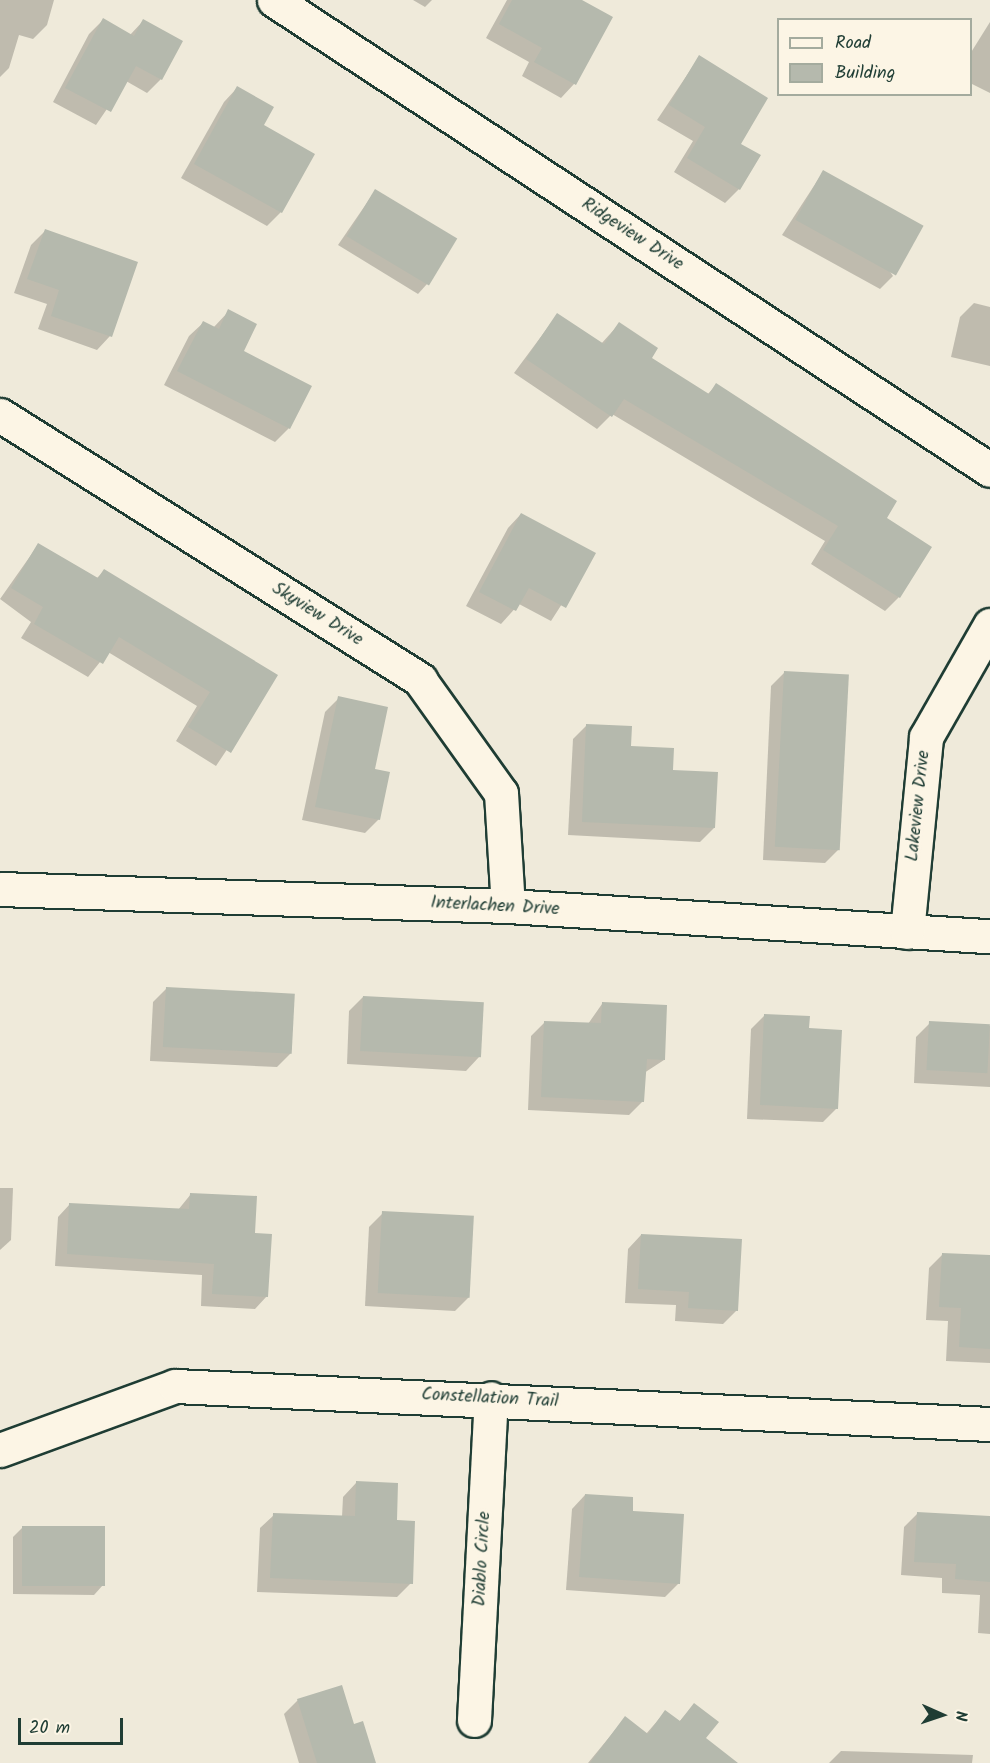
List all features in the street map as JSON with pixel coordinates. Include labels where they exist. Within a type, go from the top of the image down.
[{"type":"street","name":"Ridgeview Drive","points":[[273,0],[990,470]]},
{"type":"street","name":"Skyview Drive","points":[[0,415],[420,680],[501,793],[508,906]]},
{"type":"street","name":"Lakeview Drive","points":[[907,932],[926,736],[990,625]]},
{"type":"street","name":"Interlachen Drive","points":[[0,889],[508,906],[990,936]]},
{"type":"street","name":"Constellation Trail","points":[[0,1450],[175,1386],[491,1398],[990,1424]]},
{"type":"street","name":"Diablo Circle","points":[[474,1720],[491,1398]]},
{"type":"building","points":[[512,0],[582,0],[613,17],[576,85],[534,62],[542,48],[499,24]]},
{"type":"building","points":[[103,18],[134,36],[143,19],[183,41],[162,80],[136,66],[111,112],[65,88]]},
{"type":"building","points":[[699,55],[768,98],[741,144],[761,155],[740,190],[687,158],[705,127],[669,105]]},
{"type":"building","points":[[237,86],[274,107],[264,125],[315,154],[282,213],[194,164]]},
{"type":"building","points":[[823,170],[924,226],[896,276],[795,220]]},
{"type":"building","points":[[375,189],[457,238],[429,286],[347,236]]},
{"type":"building","points":[[45,229],[138,262],[112,337],[51,316],[59,290],[27,279]]},
{"type":"building","points":[[228,309],[257,324],[244,351],[312,386],[290,429],[177,371],[203,321],[219,329]]},
{"type":"building","points":[[557,313],[604,344],[619,322],[658,348],[652,358],[709,394],[716,383],[897,501],[887,518],[932,547],[900,598],[823,550],[838,526],[624,399],[612,417],[526,359]]},
{"type":"building","points":[[521,513],[596,553],[566,608],[529,588],[516,611],[479,592]]},
{"type":"building","points":[[38,543],[98,578],[104,569],[278,675],[231,753],[188,727],[210,692],[119,637],[103,664],[34,624],[43,607],[11,588]]},
{"type":"building","points":[[784,671],[849,674],[840,850],[775,847]]},
{"type":"building","points":[[338,696],[388,707],[375,769],[390,772],[380,820],[315,807]]},
{"type":"building","points":[[586,724],[632,726],[631,746],[674,748],[673,770],[718,772],[715,828],[582,822]]},
{"type":"building","points":[[166,987],[295,994],[292,1054],[163,1047]]},
{"type":"building","points":[[363,996],[484,1002],[481,1057],[360,1051]]},
{"type":"building","points":[[602,1002],[667,1005],[665,1060],[647,1059],[644,1102],[541,1097],[544,1021],[601,1023]]},
{"type":"building","points":[[764,1014],[810,1016],[809,1028],[842,1030],[838,1109],[760,1105]]},
{"type":"building","points":[[929,1021],[990,1024],[987,1073],[926,1070]]},
{"type":"building","points":[[190,1193],[257,1196],[255,1233],[272,1234],[268,1297],[212,1294],[214,1264],[67,1254],[69,1203],[189,1209]]},
{"type":"building","points":[[382,1211],[474,1216],[470,1298],[378,1293]]},
{"type":"building","points":[[641,1234],[742,1239],[738,1311],[688,1308],[689,1292],[638,1289]]},
{"type":"building","points":[[942,1253],[990,1255],[990,1349],[959,1347],[961,1308],[939,1307]]},
{"type":"building","points":[[356,1481],[398,1483],[397,1520],[415,1521],[413,1584],[270,1578],[273,1513],[355,1516]]},
{"type":"building","points":[[585,1494],[633,1497],[633,1511],[684,1514],[680,1584],[579,1577]]},
{"type":"building","points":[[917,1512],[990,1516],[990,1582],[955,1579],[956,1564],[914,1562]]},
{"type":"building","points":[[22,1526],[105,1526],[105,1586],[22,1586]]},
{"type":"building","points":[[342,1685],[354,1724],[363,1721],[376,1763],[317,1763],[297,1699]]},
{"type":"building","points":[[694,1703],[719,1722],[706,1738],[738,1763],[590,1763],[625,1716],[648,1734],[665,1710],[680,1721]]}]
